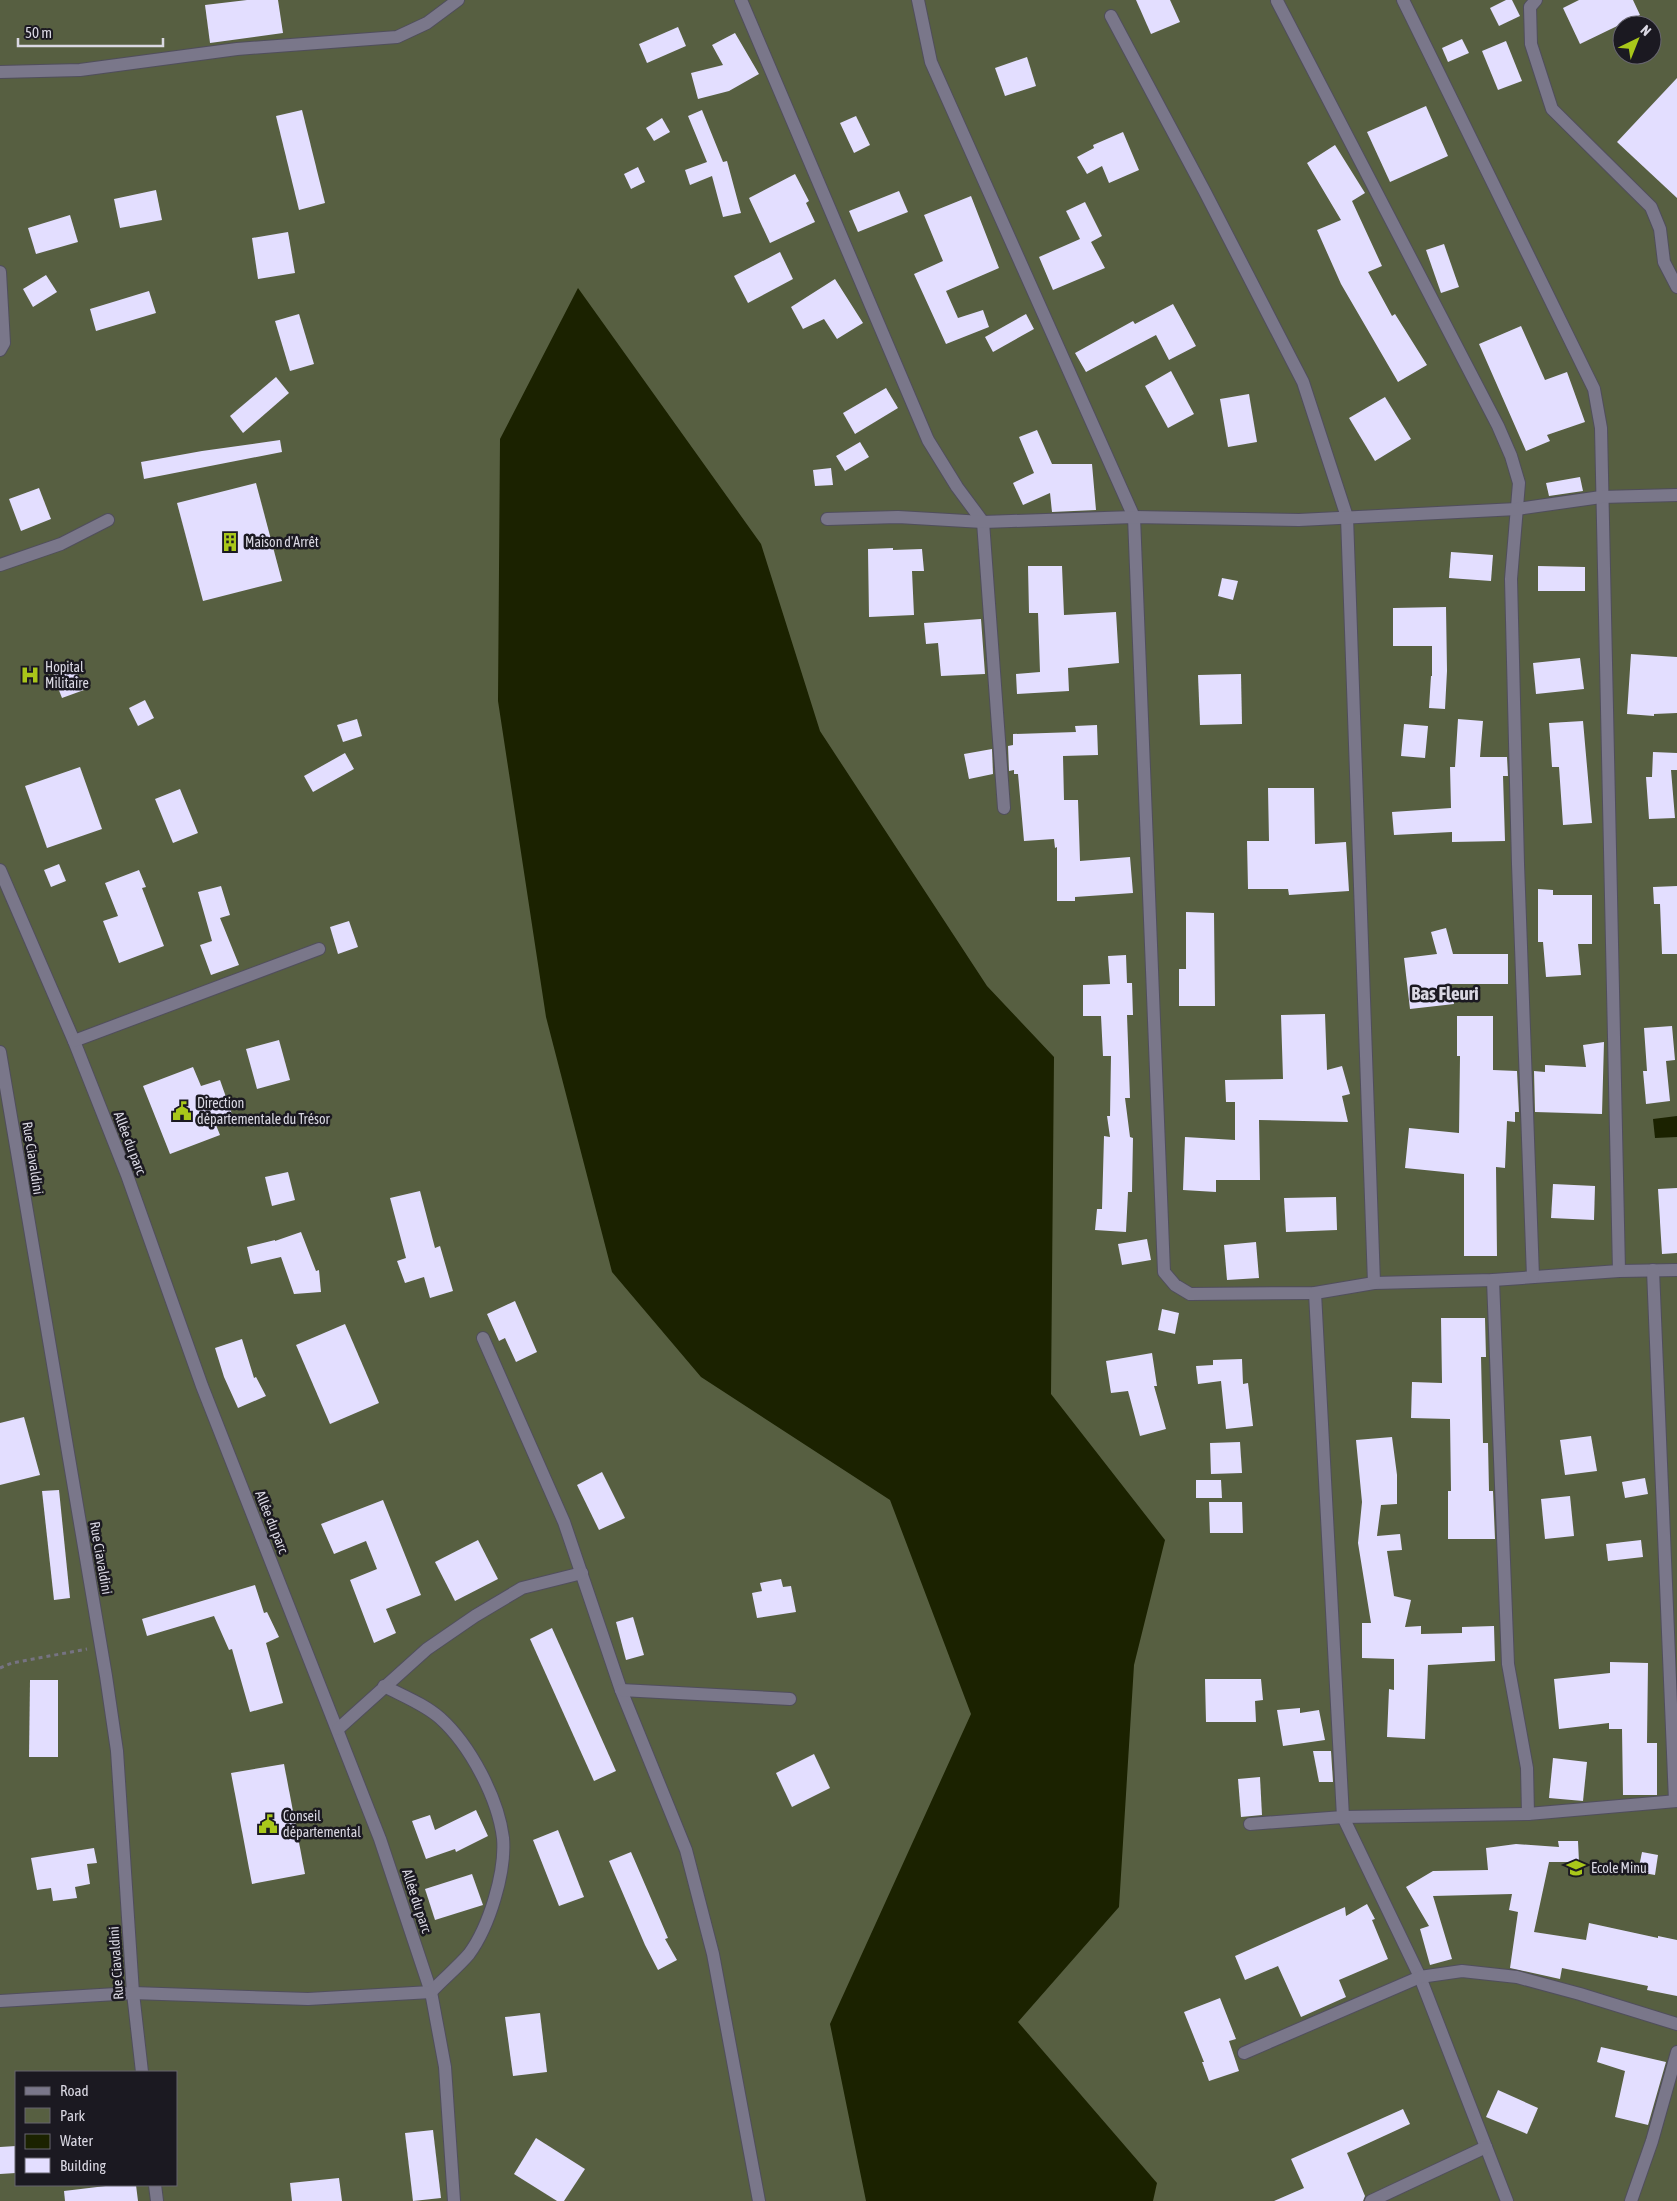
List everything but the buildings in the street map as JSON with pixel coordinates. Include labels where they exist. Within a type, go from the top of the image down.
[{"type":"street","points":[[0,72],[80,70],[237,49],[397,37],[427,23],[458,0]]},
{"type":"street","points":[[740,0],[928,440],[957,487],[983,522],[1004,808]]},
{"type":"street","points":[[918,0],[931,62],[1134,517],[1164,1272],[1175,1285],[1190,1294],[1315,1292],[1374,1283],[1493,1280],[1619,1271],[1677,1270]]},
{"type":"street","points":[[1403,0],[1594,389],[1602,428],[1619,1271]]},
{"type":"street","points":[[1536,0],[1530,7],[1531,44],[1552,109],[1651,207],[1660,228],[1664,262],[1677,287]]},
{"type":"street","points":[[1277,1],[1498,426],[1511,456],[1519,483],[1511,579],[1518,864],[1533,1277]]},
{"type":"street","points":[[1111,16],[1303,382],[1347,517],[1374,1283]]},
{"type":"street","points":[[0,272],[4,343],[0,350]]},
{"type":"street","points":[[827,519],[898,517],[983,522],[1134,517],[1299,520],[1518,509],[1602,497],[1677,495]]},
{"type":"street","points":[[0,565],[61,544],[108,520]]},
{"type":"street","name":"Allée du parc","points":[[0,870],[74,1040],[127,1175],[202,1386],[380,1839],[431,1992],[445,2067],[454,2201]]},
{"type":"street","points":[[74,1040],[319,949]]},
{"type":"street","name":"Rue Ciavaldini","points":[[0,1052],[101,1646],[117,1751],[133,1993],[142,2071]]},
{"type":"street","points":[[1250,1824],[1344,1817],[1528,1814],[1676,1801],[1653,1270]]},
{"type":"street","points":[[1493,1280],[1508,1664],[1528,1768],[1528,1814]]},
{"type":"street","points":[[1315,1292],[1344,1817],[1420,1977],[1507,2201]]},
{"type":"street","points":[[482,1338],[564,1522],[622,1690],[686,1850],[712,1954],[759,2201]]},
{"type":"street","points":[[338,1729],[384,1686],[428,1649],[475,1616],[522,1588],[582,1573]]},
{"type":"street","points":[[0,2000],[133,1993],[308,1999],[431,1992],[469,1954],[486,1922],[501,1873],[503,1838],[495,1807],[482,1776],[464,1744],[440,1719],[423,1706],[384,1686]]},
{"type":"street","points":[[622,1690],[790,1699]]},
{"type":"street","points":[[1244,2053],[1420,1977],[1462,1971],[1517,1977],[1677,2024]]},
{"type":"street","points":[[1631,2201],[1652,2141],[1677,2052]]},
{"type":"street","points":[[1372,2201],[1486,2147]]},
{"type":"street","points":[[155,2186],[157,2201]]},
{"type":"path","points":[[0,1668],[12,1663],[101,1646]]},
{"type":"green space","points":[[0,0],[1677,0],[1677,2201],[0,2201]]},
{"type":"water","points":[[578,288],[761,544],[820,731],[987,986],[1054,1057],[1051,1394],[1165,1540],[1134,1665],[1119,1907],[1018,2022],[1157,2183],[1153,2201],[866,2201],[830,2024],[971,1714],[890,1500],[701,1377],[612,1272],[546,1017],[498,701],[500,439]]},
{"type":"water","points":[[1677,1116],[1677,1137],[1655,1138],[1653,1119]]},
{"type":"place","name":"Maison d'Arrêt","points":[[230,542]]},
{"type":"place","name":"Hopital Militaire","points":[[30,675]]},
{"type":"place","name":"Direction départementale du Trésor","points":[[182,1111]]},
{"type":"place","name":"Conseil départemental","points":[[268,1824]]},
{"type":"place","name":"Ecole Minu","points":[[1576,1868]]},
{"type":"district","name":"Bas Fleuri","points":[[1445,993]]}]
